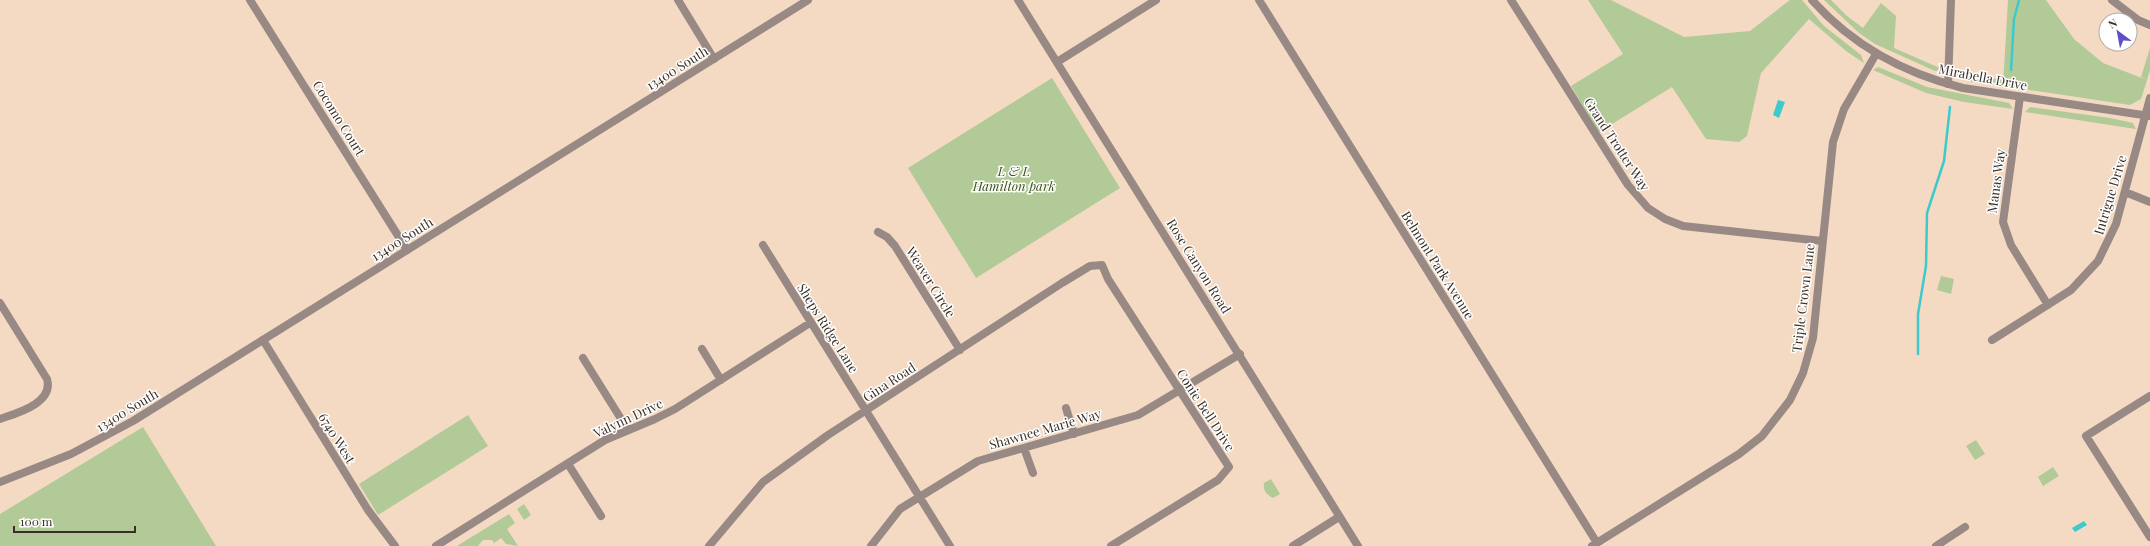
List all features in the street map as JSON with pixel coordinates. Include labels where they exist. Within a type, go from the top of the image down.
[{"type":"street","name":"Cocomo Court","points":[[250,0],[407,250]]},
{"type":"street","points":[[678,0],[714,59]]},
{"type":"street","name":"13400 South","points":[[0,482],[59,460],[97,441],[263,340],[808,0]]},
{"type":"street","name":"Rose Canyon Road","points":[[1018,0],[1240,354],[1358,546]]},
{"type":"street","points":[[1057,62],[1156,0]]},
{"type":"street","name":"Belmont Park Avenue","points":[[1259,0],[1595,544]]},
{"type":"street","name":"Grand Trotter Way","points":[[1511,0],[1628,185],[1648,208],[1665,219],[1693,228],[1822,241]]},
{"type":"street","name":"Mirabella Drive","points":[[1812,0],[1841,29],[1876,54],[1908,70],[1948,84],[2020,97],[2148,115]]},
{"type":"street","points":[[1948,84],[1952,0]]},
{"type":"street","points":[[2112,0],[2134,17],[2150,25]]},
{"type":"street","name":"Triple Crown Lane","points":[[1595,544],[1739,454],[1762,436],[1782,413],[1797,387],[1811,349],[1829,164],[1836,131],[1849,99],[1876,54]]},
{"type":"street","name":"Manas Way","points":[[2020,97],[2003,222],[2011,246],[2048,305]]},
{"type":"street","name":"Intrigue Drive","points":[[1992,340],[2048,305],[2080,282],[2098,261],[2112,237],[2148,115],[2150,98]]},
{"type":"street","points":[[2125,192],[2150,202]]},
{"type":"street","name":"Weaver Circle","points":[[878,232],[887,237],[895,246],[960,350]]},
{"type":"street","name":"Sheps Ridge Lane","points":[[763,245],[810,323],[950,546]]},
{"type":"street","name":"Gina Road","points":[[709,546],[762,482],[828,435],[1090,266],[1102,265]]},
{"type":"street","name":"Conie Bell Drive","points":[[1102,265],[1108,279],[1178,391],[1229,467],[1218,480],[1111,546]]},
{"type":"street","points":[[0,303],[47,379],[48,387],[45,394],[36,402],[0,419]]},
{"type":"street","name":"Valynn Drive","points":[[436,546],[604,440],[665,415],[810,323]]},
{"type":"street","name":"6740 West","points":[[263,340],[368,510],[395,546]]},
{"type":"street","points":[[702,348],[721,380]]},
{"type":"street","name":"Shawnee Marie Way","points":[[871,546],[900,509],[978,461],[1138,415],[1240,354]]},
{"type":"street","points":[[583,358],[628,430]]},
{"type":"street","points":[[2150,396],[2086,436],[2150,537]]},
{"type":"street","points":[[1066,408],[1074,434]]},
{"type":"street","points":[[1024,448],[1032,473]]},
{"type":"street","points":[[568,464],[601,516]]},
{"type":"street","points":[[1293,546],[1340,517]]},
{"type":"street","points":[[1936,546],[1965,527]]},
{"type":"green space","points":[[1588,0],[1611,0],[1684,37],[1750,31],[1790,0],[1802,0],[1824,26],[1861,55],[1864,63],[1846,51],[1809,19],[1761,73],[1747,136],[1739,142],[1706,139],[1672,87],[1599,132],[1571,86],[1623,54]]},
{"type":"green space","points":[[1824,0],[1831,0],[1847,16],[1863,28],[1881,3],[1896,16],[1894,48],[1942,69],[1935,71],[1875,44],[1859,33]]},
{"type":"green space","points":[[2008,0],[2046,0],[2074,39],[2103,63],[2147,80],[2141,99],[2130,105],[2003,86]]},
{"type":"green space","points":[[2150,48],[2150,70],[2147,80],[2141,77]]},
{"type":"green space","points":[[1878,67],[1927,87],[2009,103],[2013,109],[1964,102],[1926,93],[1873,70]]},
{"type":"green space","points":[[1954,72],[2003,80],[2002,85],[1969,81],[1957,76]]},
{"type":"green space","name":"L & L Hamilton park","points":[[1052,78],[1120,188],[976,278],[908,168]]},
{"type":"green space","points":[[2030,107],[2110,118],[2133,123],[2136,129],[2025,112]]},
{"type":"green space","points":[[1941,276],[1954,279],[1951,294],[1937,290]]},
{"type":"green space","points":[[468,415],[488,446],[378,515],[359,484]]},
{"type":"green space","points":[[143,427],[216,546],[0,546],[0,514]]},
{"type":"green space","points":[[1976,440],[1985,454],[1975,460],[1966,446]]},
{"type":"green space","points":[[2053,467],[2059,476],[2043,486],[2038,477]]},
{"type":"green space","points":[[1271,479],[1280,494],[1273,498],[1267,494],[1264,488],[1264,483]]},
{"type":"green space","points":[[524,504],[531,515],[524,520],[517,509]]},
{"type":"green space","points":[[509,514],[515,523],[507,529],[518,546],[506,544],[501,538],[494,543],[492,540],[483,540],[478,546],[457,546]]},
{"type":"water","points":[[1778,100],[1785,102],[1779,118],[1773,115]]},
{"type":"water","points":[[2084,521],[2087,525],[2075,532],[2072,528]]},
{"type":"waterway","points":[[2011,70],[2014,19],[2019,0]]},
{"type":"waterway","points":[[1918,354],[1918,314],[1926,266],[1927,213],[1944,161],[1950,107]]}]
